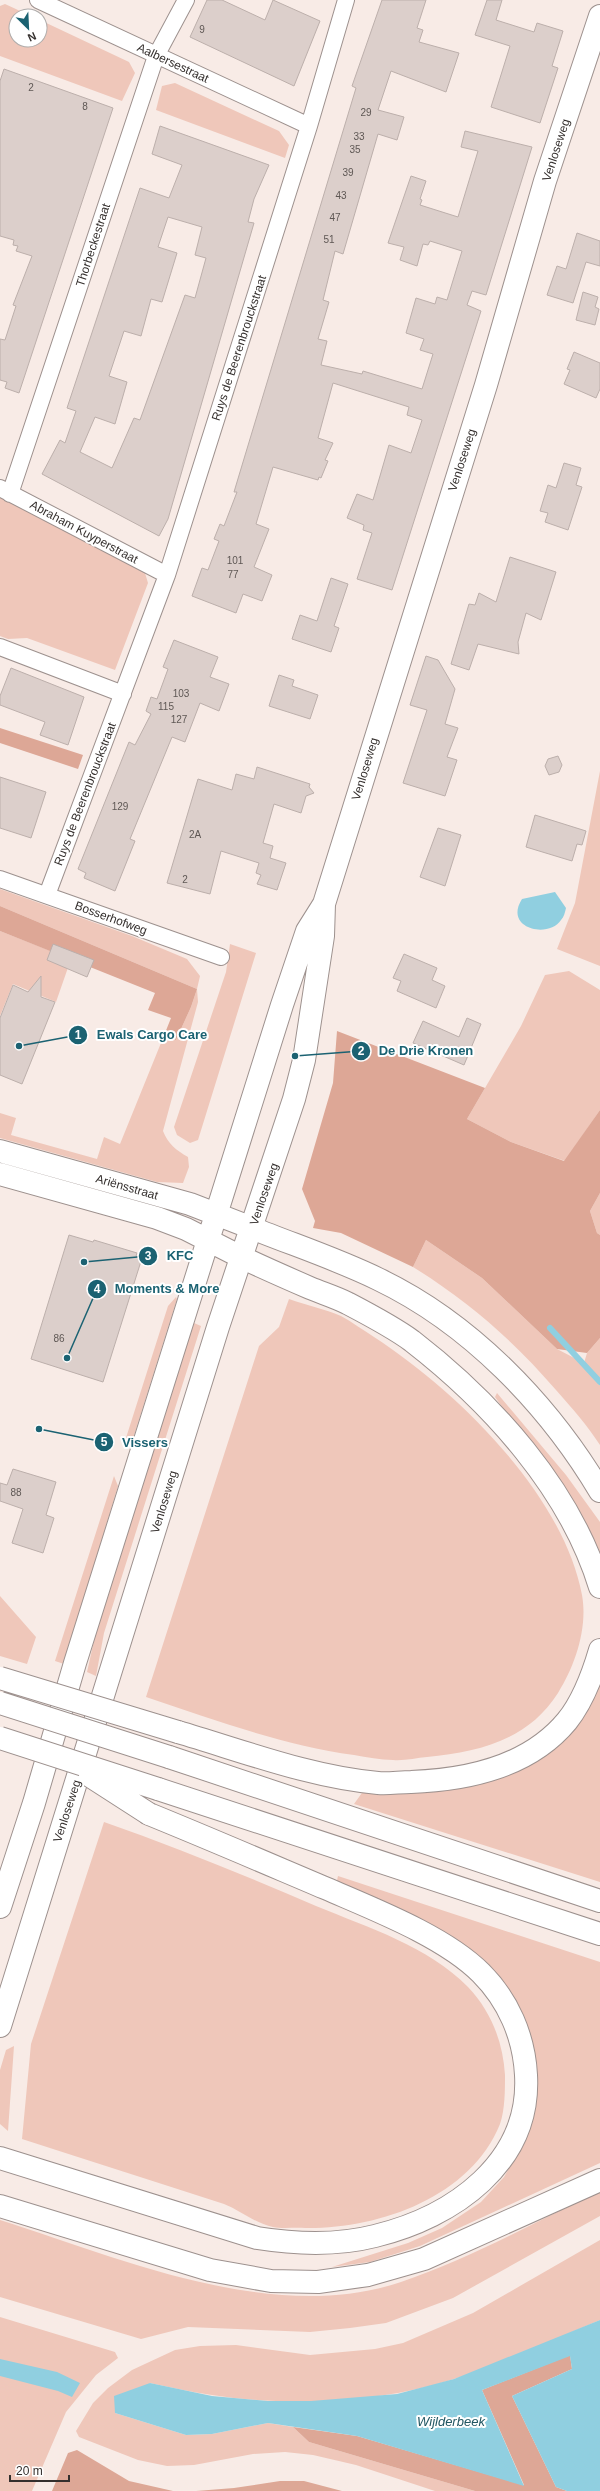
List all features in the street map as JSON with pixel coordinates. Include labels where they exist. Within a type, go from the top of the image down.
[{"type":"main road","name":"Venloseweg","points":[[0,1907],[34,1803],[75,1663],[216,1214],[307,931],[324,904],[486,385],[545,181],[600,16]]},
{"type":"main road","name":"Venloseweg","points":[[0,2026],[241,1257],[283,1134],[304,1060],[324,936],[324,904]]},
{"type":"main road","name":"Ariënsstraat","points":[[0,1151],[190,1204],[379,1279],[427,1308],[472,1341],[512,1378],[551,1420],[584,1464],[600,1491]]},
{"type":"main road","name":"Ariënsstraat","points":[[0,1174],[156,1218],[208,1240],[241,1257],[346,1302],[411,1341],[453,1377],[497,1420],[532,1460],[575,1527],[592,1561],[600,1588]]},
{"type":"main road","points":[[0,1678],[310,1772],[378,1783],[435,1781],[467,1777],[507,1764],[540,1746],[567,1721],[585,1690],[600,1650]]},
{"type":"main road","points":[[0,1703],[169,1757],[600,1901]]},
{"type":"main road","points":[[0,1738],[600,1934]]},
{"type":"main road","points":[[0,2158],[257,2238],[287,2243],[332,2242],[375,2236],[426,2217],[460,2200],[477,2188],[509,2151],[522,2122],[527,2089],[522,2039],[507,2008],[481,1973],[446,1946],[368,1907],[149,1814],[62,1758]]},
{"type":"main road","points":[[0,2206],[210,2270],[271,2281],[318,2282],[368,2275],[424,2260],[600,2180]]},
{"type":"street","name":"Aalbersestraat","points":[[38,0],[309,126]]},
{"type":"street","name":"Thorbeckestraat","points":[[5,491],[156,56],[186,0]]},
{"type":"street","name":"Ruys de Beerenbrouckstraat","points":[[47,895],[167,575],[309,126],[346,0]]},
{"type":"street","name":"Abraham Kuyperstraat","points":[[5,491],[167,575]]},
{"type":"street","points":[[0,647],[123,694]]},
{"type":"street","name":"Bosserhofweg","points":[[0,879],[221,957]]},
{"type":"shaded area","points":[[5,4],[14,8],[8,8],[8,48],[48,48],[48,24],[129,62],[135,73],[122,101],[0,56],[0,6]]},
{"type":"shaded area","points":[[175,83],[279,131],[289,145],[285,158],[156,110],[162,86]]},
{"type":"shaded area","points":[[0,495],[145,573],[148,583],[115,670],[27,638],[8,639],[0,636]]},
{"type":"shaded area","points":[[0,728],[83,755],[78,769],[0,743]]},
{"type":"shaded area","points":[[600,771],[600,966],[557,949],[575,903]]},
{"type":"shaded area","points":[[0,889],[132,936],[187,959],[200,976],[197,989],[0,906]]},
{"type":"shaded area","points":[[0,906],[197,989],[191,1007],[176,1040],[163,1038],[171,1018],[148,1010],[155,993],[0,931]]},
{"type":"shaded area","points":[[0,931],[71,959],[56,1002],[13,984],[0,1016]]},
{"type":"shaded area","points":[[230,944],[256,953],[198,1140],[190,1143],[177,1135],[174,1127],[226,972]]},
{"type":"shaded area","points":[[569,971],[600,990],[600,1110],[565,1161],[511,1142],[467,1119],[521,1026],[545,975]]},
{"type":"shaded area","points":[[197,989],[198,1002],[163,1131],[167,1140],[188,1157],[189,1167],[183,1183],[157,1182],[0,1138],[0,1113],[16,1118],[11,1135],[97,1159],[104,1137],[120,1144],[163,1038],[176,1040],[191,1007]]},
{"type":"shaded area","points":[[337,1031],[485,1088],[467,1119],[511,1142],[564,1161],[600,1110],[600,1193],[590,1211],[597,1233],[600,1235],[600,1338],[587,1353],[557,1349],[482,1278],[426,1240],[413,1267],[341,1233],[313,1228],[315,1221],[302,1189],[333,1083]]},
{"type":"shaded area","points":[[600,1193],[600,1235],[597,1233],[590,1211]]},
{"type":"shaded area","points":[[426,1240],[482,1278],[557,1349],[584,1363],[587,1353],[600,1338],[600,1445],[568,1403],[524,1355],[471,1308],[413,1267]]},
{"type":"shaded area","points":[[176,1297],[177,1299],[131,1445],[129,1447],[125,1445],[125,1441],[168,1306]]},
{"type":"shaded area","points":[[289,1299],[329,1311],[345,1318],[406,1359],[439,1386],[502,1448],[530,1483],[553,1520],[571,1557],[582,1595],[582,1633],[575,1659],[558,1693],[546,1709],[517,1733],[501,1741],[466,1752],[401,1760],[388,1760],[327,1751],[301,1745],[223,1723],[146,1697],[259,1346],[279,1327]]},
{"type":"shaded area","points":[[194,1323],[201,1326],[104,1633],[96,1676],[87,1672],[96,1632],[176,1373]]},
{"type":"shaded area","points":[[497,1393],[566,1475],[600,1522],[600,1552],[586,1525],[495,1397]]},
{"type":"shaded area","points":[[114,1476],[118,1486],[64,1664],[55,1661]]},
{"type":"shaded area","points":[[0,1596],[36,1637],[27,1664],[0,1656]]},
{"type":"shaded area","points":[[600,1680],[600,1882],[354,1804],[364,1790],[517,1770]]},
{"type":"shaded area","points":[[104,1822],[211,1862],[397,1939],[435,1960],[468,1987],[483,2006],[498,2039],[504,2063],[505,2093],[500,2124],[486,2150],[467,2172],[444,2190],[419,2204],[391,2215],[362,2223],[333,2227],[277,2228],[260,2223],[224,2204],[22,2139],[31,2044]]},
{"type":"shaded area","points":[[338,1876],[600,1962],[600,2163],[420,2246],[370,2262],[332,2267],[408,2243],[442,2228],[481,2202],[504,2177],[520,2149],[531,2123],[537,2087],[534,2056],[490,1968],[459,1941],[427,1922],[336,1885]]},
{"type":"shaded area","points":[[14,2046],[8,2131],[0,2124],[0,2070],[6,2050]]},
{"type":"shaded area","points":[[600,2191],[600,2216],[453,2298],[386,2323],[310,2332],[188,2327],[141,2339],[0,2297],[0,2220],[147,2268],[199,2282],[250,2292],[302,2296],[352,2293],[401,2282],[427,2273],[502,2240]]},
{"type":"shaded area","points":[[600,2240],[600,2320],[510,2359],[473,2373],[426,2387],[396,2393],[365,2398],[303,2402],[241,2399],[204,2394],[150,2383],[115,2413],[186,2435],[212,2434],[268,2423],[293,2427],[309,2442],[475,2491],[435,2491],[356,2465],[313,2455],[285,2452],[253,2454],[194,2465],[167,2466],[138,2460],[79,2437],[76,2431],[93,2403],[108,2388],[132,2370],[175,2350],[200,2346],[236,2345],[310,2355],[375,2349],[403,2343],[473,2313]]},
{"type":"shaded area","points":[[0,2317],[115,2352],[118,2358],[96,2375],[66,2412],[32,2491],[0,2491]]},
{"type":"shaded area","points":[[570,2355],[572,2369],[512,2396],[556,2487],[567,2491],[475,2491],[309,2442],[293,2427],[357,2436],[524,2485],[482,2390]]},
{"type":"shaded area","points":[[77,2450],[129,2481],[173,2491],[52,2491],[68,2453]]},
{"type":"shaded area","points":[[280,2481],[304,2481],[342,2491],[196,2491],[234,2488]]},
{"type":"water","points":[[555,892],[566,908],[564,916],[555,926],[538,930],[523,924],[518,918],[518,909],[522,899]]},
{"type":"water","name":"Wijlderbeek","points":[[600,2320],[600,2491],[567,2491],[556,2487],[512,2396],[572,2369],[570,2356],[482,2390],[524,2486],[357,2436],[268,2423],[212,2434],[186,2435],[115,2413],[114,2396],[150,2383],[212,2396],[268,2401],[311,2401],[397,2394],[454,2379]]},
{"type":"water","points":[[0,2359],[57,2372],[80,2383],[72,2397],[58,2391],[0,2376]]},
{"type":"building","points":[[207,0],[222,0],[265,20],[273,0],[320,21],[294,86],[190,37]]},
{"type":"building","points":[[382,0],[426,0],[417,28],[423,30],[419,42],[459,53],[446,92],[391,71],[378,110],[404,117],[397,140],[378,134],[343,254],[335,251],[323,300],[329,302],[318,339],[327,341],[321,365],[362,374],[363,371],[422,389],[433,354],[420,350],[424,339],[406,333],[416,298],[435,304],[437,297],[447,300],[462,251],[430,241],[428,245],[423,244],[417,266],[400,260],[404,247],[388,243],[411,176],[426,181],[420,199],[422,200],[420,205],[458,217],[478,151],[461,147],[465,131],[532,147],[486,295],[472,291],[467,305],[481,311],[392,590],[357,579],[372,533],[363,530],[364,525],[347,518],[357,494],[373,500],[389,445],[411,453],[422,420],[407,415],[409,407],[333,383],[318,438],[333,443],[325,460],[328,461],[321,478],[319,477],[318,480],[273,467],[256,524],[269,529],[254,567],[272,575],[262,601],[243,594],[236,613],[192,596],[202,568],[208,570],[219,541],[214,539],[220,524],[224,526],[237,492],[234,492],[356,88],[352,86]]},
{"type":"building","points":[[487,0],[502,0],[496,20],[534,32],[537,23],[563,31],[552,66],[558,68],[540,123],[491,107],[510,46],[475,35]]},
{"type":"building","points":[[4,69],[113,108],[19,393],[5,388],[7,382],[0,380],[0,339],[5,340],[16,306],[13,305],[32,256],[16,251],[18,246],[13,245],[14,240],[0,236],[0,81]]},
{"type":"building","points":[[160,126],[269,165],[254,199],[248,222],[254,223],[168,519],[159,536],[42,474],[60,440],[65,443],[76,411],[67,408],[140,188],[169,198],[182,165],[152,154]],"holes":[[[168,217],[202,227],[195,255],[206,258],[195,298],[185,295],[140,420],[134,418],[112,468],[80,452],[95,417],[115,424],[127,382],[109,376],[124,331],[141,336],[151,299],[162,302],[177,253],[158,247]]]},
{"type":"building","points":[[577,233],[600,241],[600,266],[586,262],[573,303],[547,295],[557,266],[566,269]]},
{"type":"building","points":[[583,292],[598,297],[595,307],[599,309],[595,325],[576,320]]},
{"type":"building","points":[[574,352],[600,363],[600,389],[596,398],[564,384],[570,370],[567,369]]},
{"type":"building","points":[[564,463],[581,468],[576,485],[582,487],[568,530],[545,522],[548,513],[540,511],[548,485],[556,488]]},
{"type":"building","points":[[510,557],[556,572],[541,620],[526,613],[518,642],[519,654],[478,644],[469,670],[451,664],[469,604],[475,605],[479,593],[496,602]]},
{"type":"building","points":[[331,578],[348,584],[334,626],[339,628],[331,652],[292,639],[300,615],[317,621]]},
{"type":"building","points":[[174,640],[218,657],[210,677],[229,684],[219,711],[200,703],[185,742],[172,737],[130,839],[135,841],[115,891],[84,878],[86,873],[78,869],[129,742],[135,745],[151,714],[146,711],[151,697],[157,699],[168,669],[163,667]]},
{"type":"building","points":[[426,656],[438,660],[455,689],[445,724],[458,728],[447,757],[457,760],[445,796],[403,783],[427,710],[410,705]]},
{"type":"building","points":[[11,668],[84,697],[68,745],[40,735],[45,722],[0,705],[0,696]]},
{"type":"building","points":[[279,675],[294,680],[292,686],[318,695],[310,719],[269,706]]},
{"type":"building","points":[[558,756],[562,765],[559,772],[549,775],[545,766],[548,759]]},
{"type":"building","points":[[257,767],[310,784],[309,787],[314,793],[306,796],[301,813],[274,804],[263,843],[273,846],[270,858],[286,863],[277,890],[257,884],[261,875],[256,873],[259,863],[221,851],[210,894],[167,883],[198,779],[232,790],[236,774],[254,779]]},
{"type":"building","points":[[0,777],[46,792],[31,838],[0,828]]},
{"type":"building","points":[[535,815],[586,831],[582,845],[577,844],[572,861],[526,847]]},
{"type":"building","points":[[438,828],[461,835],[445,886],[420,877]]},
{"type":"building","points":[[53,944],[94,960],[87,977],[47,960]]},
{"type":"building","points":[[404,954],[437,968],[432,980],[445,986],[436,1008],[397,991],[401,981],[393,978]]},
{"type":"building","points":[[41,976],[41,997],[55,1002],[22,1084],[0,1075],[0,1018],[13,985],[28,992]]},
{"type":"building","points":[[467,1018],[481,1024],[464,1065],[413,1043],[423,1021],[459,1037]]},
{"type":"building","points":[[69,1235],[93,1242],[94,1240],[137,1253],[136,1256],[142,1258],[103,1382],[31,1359]]},
{"type":"building","points":[[13,1469],[56,1482],[46,1515],[54,1518],[43,1553],[12,1543],[23,1509],[0,1501],[0,1483],[7,1485]]},
{"type":"waterway","points":[[550,1328],[600,1382]]},
{"type":"place","name":"Ewals Cargo Care","points":[[19,1046]]},
{"type":"place","name":"De Drie Kronen","points":[[295,1056]]},
{"type":"place","name":"KFC","points":[[84,1262]]},
{"type":"place","name":"Moments & More","points":[[67,1358]]},
{"type":"place","name":"Vissers","points":[[39,1429]]}]
